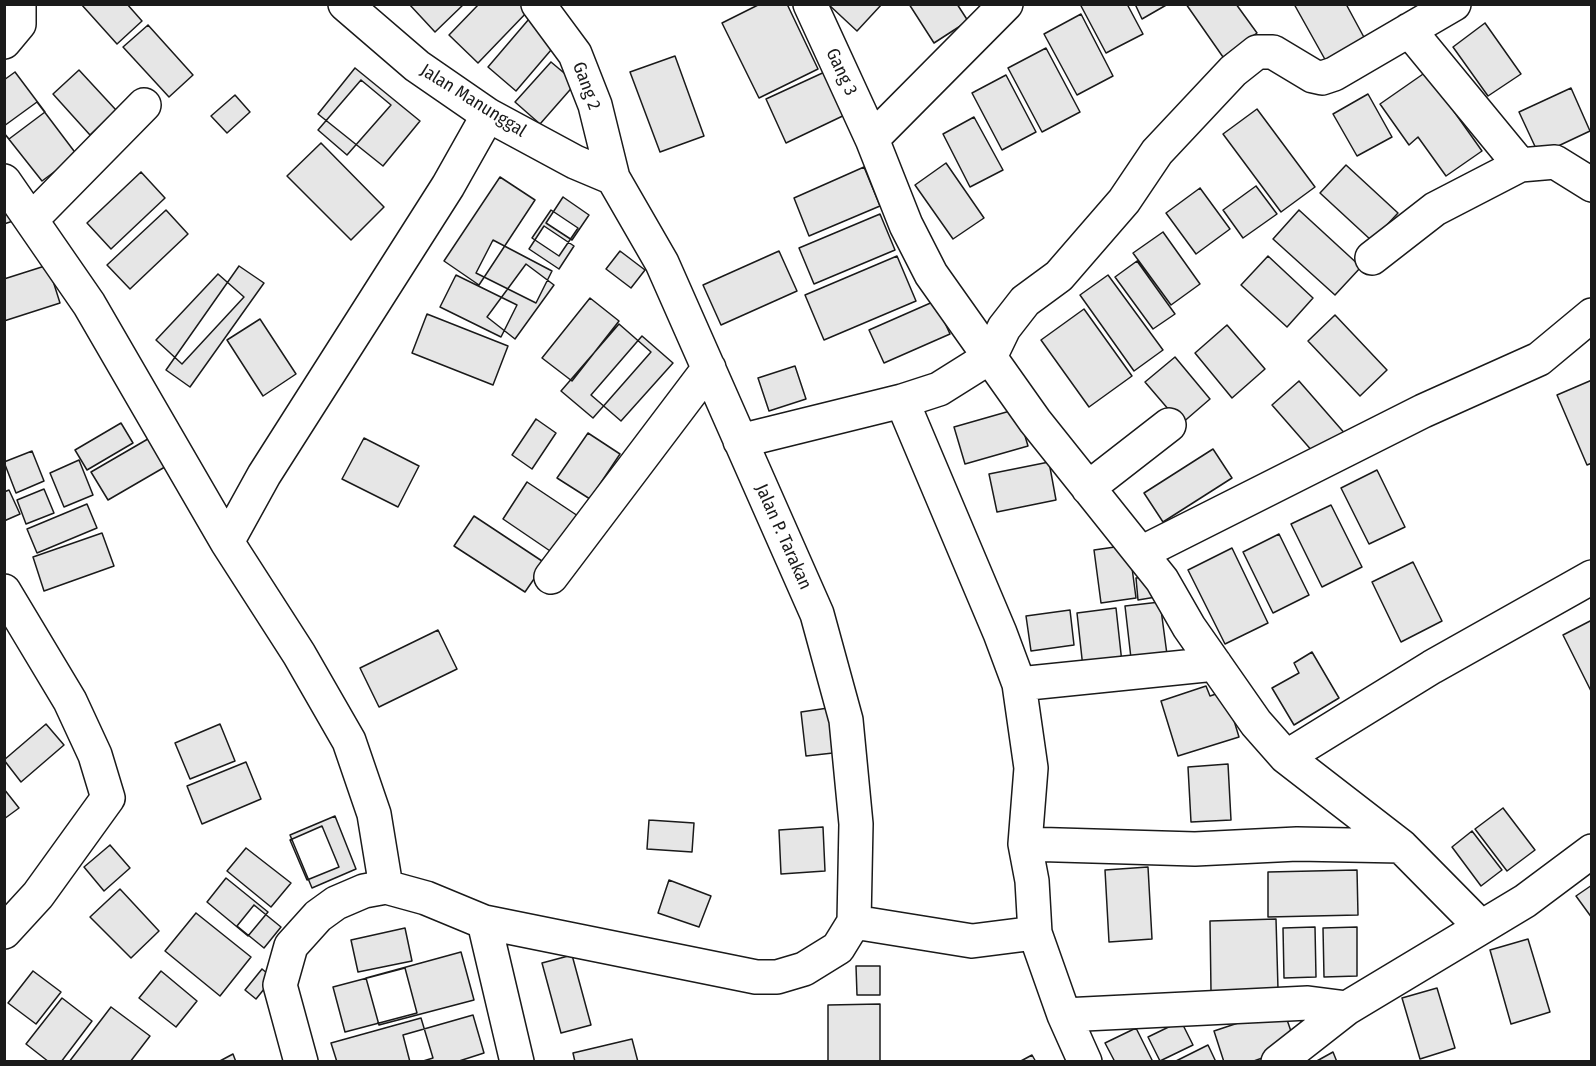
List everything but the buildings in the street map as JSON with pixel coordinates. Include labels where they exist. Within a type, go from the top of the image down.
[{"type":"street","points":[[4,42],[19,24],[19,4]]},
{"type":"street","name":"Jalan Manunggal","points":[[345,4],[417,66],[488,115],[575,162],[613,178]]},
{"type":"street","name":"Gang 2","points":[[538,4],[575,54],[595,105],[613,178]]},
{"type":"street","name":"Gang 3","points":[[810,4],[872,139],[906,225],[931,274],[1035,421],[1141,553],[1173,597],[1189,627],[1256,723],[1286,757],[1401,846],[1481,927]]},
{"type":"street","points":[[872,139],[1006,4]]},
{"type":"street","points":[[740,441],[902,401],[939,389],[990,357],[1004,328],[1025,301],[1059,276],[1093,240],[1156,152],[1233,71],[1257,52],[1273,52],[1313,76],[1322,78],[1334,74],[1454,4]]},
{"type":"street","points":[[1409,30],[1520,165]]},
{"type":"street","points":[[31,220],[144,105]]},
{"type":"street","points":[[227,542],[264,475],[448,186],[488,115]]},
{"type":"street","points":[[1372,258],[1435,209],[1520,165],[1555,162],[1592,185]]},
{"type":"street","name":"Jalan P. Tarakan","points":[[613,178],[662,263],[817,614],[846,720],[856,824],[854,922]]},
{"type":"street","points":[[4,182],[88,304],[227,542],[299,654],[349,741],[374,814],[386,887]]},
{"type":"street","points":[[1141,553],[1423,411],[1539,359],[1592,315]]},
{"type":"street","points":[[551,578],[708,368]]},
{"type":"street","points":[[902,401],[1000,633],[1019,684],[1028,734],[1031,768],[1025,844],[1032,881],[1035,933],[1064,1015],[1085,1062]]},
{"type":"street","points":[[1089,488],[1169,425]]},
{"type":"street","points":[[1286,757],[1432,667],[1592,577]]},
{"type":"street","points":[[4,591],[70,701],[95,755],[108,798],[10,914]]},
{"type":"street","points":[[1019,684],[1215,664]]},
{"type":"street","points":[[1025,844],[1195,849],[1297,844],[1401,846]]},
{"type":"street","points":[[1278,1062],[1347,1008],[1525,901],[1592,851]]},
{"type":"street","points":[[301,1062],[280,985],[291,946],[318,916],[336,903],[364,891],[386,887],[426,898],[484,922],[756,977],[777,977],[804,969],[838,948],[854,922],[972,941],[1035,933]]},
{"type":"street","points":[[484,922],[516,1062]]},
{"type":"street","points":[[1064,1015],[1308,1003],[1347,1008]]}]
